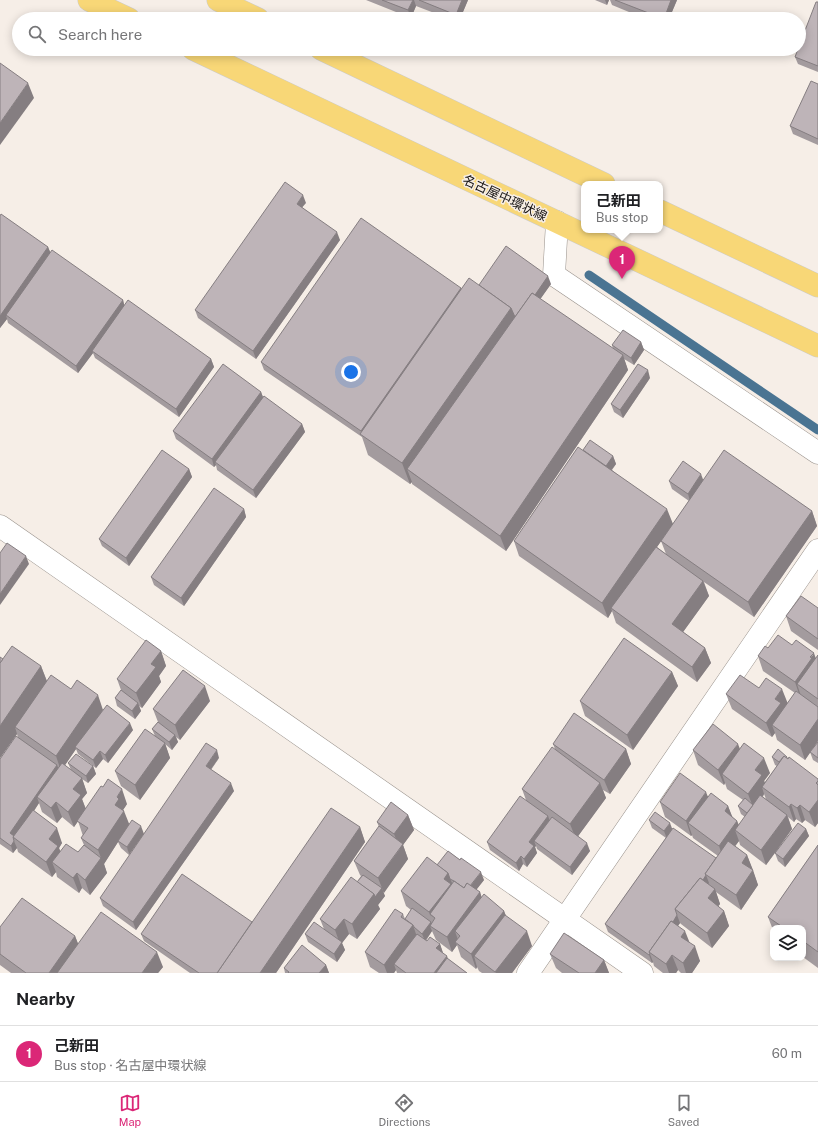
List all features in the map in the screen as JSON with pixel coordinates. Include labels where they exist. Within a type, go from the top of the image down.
[{"type":"main road","points":[[89,0],[114,12]]},
{"type":"main road","points":[[218,0],[243,12]]},
{"type":"main road","name":"名古屋中環状線","points":[[207,56],[818,346]]},
{"type":"main road","points":[[336,56],[598,181]]},
{"type":"main road","points":[[663,212],[818,286]]},
{"type":"street","points":[[557,222],[554,275],[818,453]]},
{"type":"street","points":[[0,526],[642,973]]},
{"type":"street","points":[[528,973],[818,550]]},
{"type":"building","points":[[382,0],[413,0],[408,10]]},
{"type":"building","points":[[419,0],[462,0],[457,12],[449,12]]},
{"type":"building","points":[[615,0],[671,0],[667,12],[646,12]]},
{"type":"building","points":[[816,2],[818,2],[818,66],[795,57],[806,56],[806,28]]},
{"type":"building","points":[[0,63],[28,83],[0,123]]},
{"type":"building","points":[[811,81],[818,84],[818,139],[790,126]]},
{"type":"building","points":[[285,182],[303,195],[297,204],[337,232],[253,351],[195,310]]},
{"type":"building","points":[[1,214],[48,247],[0,316],[0,216]]},
{"type":"building","points":[[361,218],[461,288],[361,431],[261,362]]},
{"type":"building","points":[[506,246],[548,276],[535,295],[532,293],[515,317],[511,308],[479,285]]},
{"type":"building","points":[[52,250],[123,300],[76,366],[6,315]]},
{"type":"building","points":[[469,278],[511,308],[402,463],[360,434]]},
{"type":"building","points":[[532,293],[623,355],[500,536],[407,469]]},
{"type":"building","points":[[128,300],[211,359],[176,409],[92,351]]},
{"type":"building","points":[[623,330],[641,342],[631,358],[612,345]]},
{"type":"building","points":[[223,364],[261,392],[212,459],[173,431]]},
{"type":"building","points":[[638,364],[648,370],[620,410],[611,404]]},
{"type":"building","points":[[264,396],[302,424],[253,490],[215,462]]},
{"type":"building","points":[[590,440],[613,456],[606,466],[583,450]]},
{"type":"building","points":[[578,447],[667,509],[602,603],[514,541]]},
{"type":"building","points":[[162,450],[189,469],[126,558],[99,539]]},
{"type":"building","points":[[724,450],[812,511],[748,602],[661,541]]},
{"type":"building","points":[[683,461],[701,474],[688,494],[669,481]]},
{"type":"building","points":[[214,488],[244,509],[181,598],[151,577]]},
{"type":"building","points":[[7,543],[26,556],[0,594],[0,553]]},
{"type":"building","points":[[656,547],[703,581],[672,624],[705,648],[692,667],[611,608]]},
{"type":"building","points":[[801,596],[818,608],[818,639],[786,616]]},
{"type":"building","points":[[778,635],[792,645],[796,640],[814,653],[795,682],[758,656],[765,646],[768,648]]},
{"type":"building","points":[[624,638],[672,672],[627,735],[580,701]]},
{"type":"building","points":[[146,640],[161,651],[151,664],[156,667],[136,693],[117,679]]},
{"type":"building","points":[[12,646],[41,666],[0,726],[0,663]]},
{"type":"building","points":[[818,655],[818,699],[797,684]]},
{"type":"building","points":[[183,670],[205,686],[175,725],[153,709]]},
{"type":"building","points":[[51,675],[71,689],[77,680],[98,695],[56,756],[15,727]]},
{"type":"building","points":[[740,675],[759,688],[766,678],[782,689],[775,699],[781,703],[766,723],[726,694]]},
{"type":"building","points":[[121,690],[138,703],[132,711],[115,698]]},
{"type":"building","points":[[796,691],[818,707],[818,719],[800,745],[772,725]]},
{"type":"building","points":[[107,705],[130,723],[105,755],[100,751],[93,760],[75,747]]},
{"type":"building","points":[[574,713],[626,749],[604,780],[553,744]]},
{"type":"building","points":[[158,722],[175,735],[169,742],[152,729]]},
{"type":"building","points":[[713,724],[738,744],[718,770],[693,750]]},
{"type":"building","points":[[145,729],[165,743],[135,785],[115,771]]},
{"type":"building","points":[[16,736],[57,765],[10,833],[14,836],[14,841],[11,846],[0,838],[0,759]]},
{"type":"building","points":[[818,742],[818,758],[810,752]]},
{"type":"building","points":[[206,743],[217,750],[206,766],[231,783],[133,922],[100,898]]},
{"type":"building","points":[[744,743],[764,758],[755,770],[762,775],[748,794],[722,774]]},
{"type":"building","points":[[552,747],[600,783],[570,824],[522,789]]},
{"type":"building","points":[[778,749],[787,757],[786,758],[784,756],[779,762],[772,757]]},
{"type":"building","points":[[76,754],[93,766],[86,776],[68,763]]},
{"type":"building","points":[[784,756],[788,759],[789,757],[818,779],[816,783],[818,785],[818,800],[809,812],[800,805],[797,808],[791,804],[789,807],[762,787]]},
{"type":"building","points":[[62,763],[82,778],[73,789],[81,795],[68,812],[56,802],[51,808],[37,797]]},
{"type":"building","points":[[680,773],[706,792],[686,821],[660,802]]},
{"type":"building","points":[[108,779],[122,789],[117,797],[119,799],[115,805],[124,811],[98,850],[81,838],[88,828],[77,821],[101,786],[103,787]]},
{"type":"building","points":[[711,793],[728,806],[725,811],[737,821],[719,846],[688,823]]},
{"type":"building","points":[[760,795],[787,815],[761,850],[735,830]]},
{"type":"building","points":[[520,796],[548,816],[529,842],[534,846],[524,859],[521,856],[516,863],[487,842]]},
{"type":"building","points":[[745,798],[753,805],[747,813],[738,806]]},
{"type":"building","points":[[391,802],[408,815],[394,834],[377,822]]},
{"type":"building","points":[[331,808],[360,827],[260,973],[217,973]]},
{"type":"building","points":[[33,810],[57,828],[49,839],[58,846],[46,862],[13,837]]},
{"type":"building","points":[[655,812],[670,823],[664,831],[649,820]]},
{"type":"building","points":[[552,817],[587,843],[570,867],[534,841]]},
{"type":"building","points":[[132,820],[141,826],[127,847],[118,841]]},
{"type":"building","points":[[798,823],[806,829],[783,859],[775,853]]},
{"type":"building","points":[[379,826],[403,844],[378,878],[354,861]]},
{"type":"building","points":[[673,828],[716,858],[705,874],[706,875],[703,880],[700,878],[675,909],[677,915],[649,952],[649,955],[605,924]]},
{"type":"building","points":[[728,841],[747,855],[742,863],[753,870],[736,895],[705,874]]},
{"type":"building","points":[[66,844],[78,852],[84,845],[101,858],[85,880],[77,873],[73,878],[52,862]]},
{"type":"building","points":[[818,845],[818,952],[806,943],[806,925],[780,925],[768,917]]},
{"type":"building","points":[[448,851],[481,872],[470,886],[467,883],[464,888],[450,879],[448,873],[437,865]]},
{"type":"building","points":[[427,857],[448,873],[444,879],[451,884],[429,912],[401,891]]},
{"type":"building","points":[[182,874],[252,922],[217,973],[199,973],[141,934]]},
{"type":"building","points":[[363,875],[382,888],[375,897],[374,894],[357,882]]},
{"type":"building","points":[[351,877],[374,894],[352,924],[344,919],[335,930],[320,919]]},
{"type":"building","points":[[700,878],[715,889],[708,898],[724,911],[707,933],[675,909]]},
{"type":"building","points":[[454,881],[464,888],[467,883],[480,892],[447,937],[430,926],[435,918],[430,914]]},
{"type":"building","points":[[484,894],[504,911],[471,954],[455,942],[460,936],[455,931]]},
{"type":"building","points":[[22,898],[75,936],[49,973],[26,973],[0,954],[0,927]]},
{"type":"building","points":[[412,908],[431,922],[422,934],[405,919]]},
{"type":"building","points":[[395,909],[403,914],[401,917],[413,925],[384,965],[365,952]]},
{"type":"building","points":[[101,912],[157,952],[142,973],[57,973]]},
{"type":"building","points":[[505,915],[527,931],[495,972],[474,956]]},
{"type":"building","points":[[671,921],[685,931],[681,937],[695,946],[683,963],[672,955],[666,964],[649,952]]},
{"type":"building","points":[[314,922],[342,942],[334,954],[305,934]]},
{"type":"building","points":[[564,933],[604,960],[595,973],[579,973],[550,954]]},
{"type":"building","points":[[417,934],[427,941],[430,937],[440,944],[436,948],[447,956],[434,973],[406,973],[394,964]]},
{"type":"building","points":[[302,945],[326,965],[319,973],[288,973],[289,972],[284,968]]},
{"type":"building","points":[[447,958],[467,973],[436,973]]},
{"type":"waterway","points":[[589,275],[818,430]]},
{"type":"place","name":"己新田","points":[[622,279]]}]
